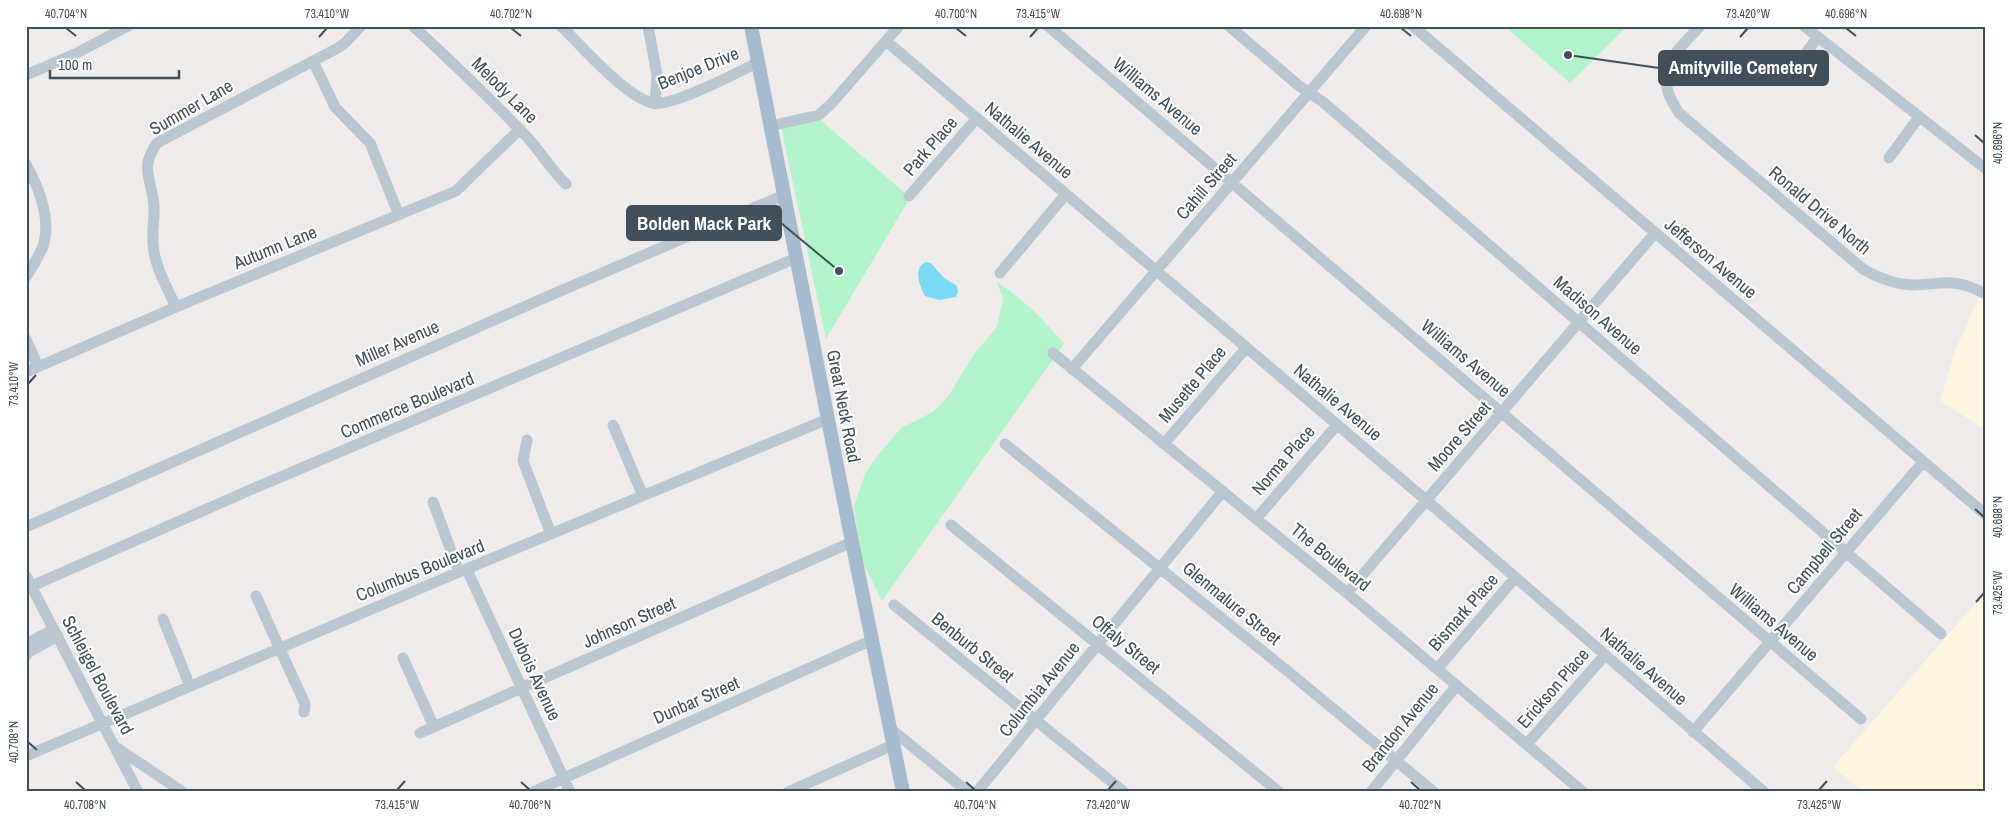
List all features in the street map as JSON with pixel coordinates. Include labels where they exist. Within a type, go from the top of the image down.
[{"type":"main road","name":"Great Neck Road","points":[[750,26],[903,792]]},
{"type":"street","points":[[26,75],[74,54],[128,26]]},
{"type":"street","name":"Summer Lane","points":[[176,307],[162,276],[152,242],[154,199],[146,165],[153,149],[157,143],[313,61],[345,42],[361,26]]},
{"type":"street","name":"Melody Lane","points":[[413,26],[520,129],[537,147],[553,172],[566,184]]},
{"type":"street","name":"Benjoe Drive","points":[[561,26],[614,79],[634,95],[655,104],[677,100],[757,63]]},
{"type":"street","points":[[648,26],[657,75],[655,104]]},
{"type":"street","points":[[770,126],[819,115],[832,103],[899,26]]},
{"type":"street","name":"Williams Avenue","points":[[1048,26],[1861,719]]},
{"type":"street","name":"Madison Avenue","points":[[1229,26],[1323,102],[1941,634]]},
{"type":"street","name":"Cahill Street","points":[[1072,369],[1366,26]]},
{"type":"street","name":"Jefferson Avenue","points":[[1413,26],[1986,515]]},
{"type":"street","name":"Ronald Drive North","points":[[1700,26],[1672,56],[1666,71],[1666,87],[1670,99],[1680,113],[1863,269],[1881,280],[1914,285],[1943,282],[1965,285],[1986,294]]},
{"type":"street","points":[[1804,26],[1986,169]]},
{"type":"street","points":[[1793,70],[1818,37]]},
{"type":"street","name":"Nathalie Avenue","points":[[886,41],[1427,501],[1764,792]]},
{"type":"street","points":[[313,61],[335,107],[370,143],[399,216]]},
{"type":"street","points":[[1889,158],[1920,117]]},
{"type":"street","name":"Park Place","points":[[909,196],[977,118]]},
{"type":"street","name":"Autumn Lane","points":[[26,372],[176,307],[456,191],[520,129]]},
{"type":"street","points":[[26,164],[36,183],[43,203],[45,224],[43,245],[26,277]]},
{"type":"street","name":"Miller Avenue","points":[[26,527],[784,194]]},
{"type":"street","points":[[1000,273],[1066,194]]},
{"type":"street","name":"Moore Street","points":[[1347,593],[1655,233]]},
{"type":"street","name":"Commerce Boulevard","points":[[32,586],[250,490],[796,258]]},
{"type":"street","points":[[26,339],[38,367]]},
{"type":"street","name":"Musette Place","points":[[1164,444],[1246,348]]},
{"type":"street","name":"The Boulevard","points":[[1053,353],[1347,593],[1583,792]]},
{"type":"street","name":"Columbus Boulevard","points":[[26,756],[828,419]]},
{"type":"street","points":[[613,425],[642,496]]},
{"type":"street","name":"Norma Place","points":[[1256,519],[1337,425]]},
{"type":"street","points":[[527,440],[523,461],[551,534]]},
{"type":"street","name":"Glenmalure Street","points":[[1005,444],[1434,792]]},
{"type":"street","name":"Campbell Street","points":[[1693,732],[1923,462]]},
{"type":"street","name":"Columbia Avenue","points":[[977,792],[1223,492]]},
{"type":"street","name":"Dubois Avenue","points":[[433,502],[570,792]]},
{"type":"street","name":"Offaly Street","points":[[950,525],[1279,792]]},
{"type":"street","name":"Johnson Street","points":[[420,733],[852,542]]},
{"type":"street","name":"Schleigel Boulevard","points":[[26,576],[102,724],[117,748],[138,792]]},
{"type":"street","name":"Bismark Place","points":[[1438,669],[1515,578]]},
{"type":"street","points":[[256,596],[290,666],[305,704],[304,712]]},
{"type":"street","name":"Benburb Street","points":[[894,605],[1124,792]]},
{"type":"street","points":[[163,619],[190,686]]},
{"type":"street","points":[[27,651],[56,633]]},
{"type":"street","name":"Dunbar Street","points":[[534,792],[872,640]]},
{"type":"street","name":"Erickson Place","points":[[1527,744],[1604,655]]},
{"type":"street","points":[[403,658],[434,727]]},
{"type":"street","name":"Brandon Avenue","points":[[1371,792],[1457,685]]},
{"type":"street","points":[[891,728],[968,792]]},
{"type":"street","points":[[788,792],[893,745]]},
{"type":"street","points":[[117,748],[183,792]]},
{"type":"shaded area","points":[[1983,289],[1986,290],[1986,430],[1940,401],[1955,351]]},
{"type":"shaded area","points":[[1986,591],[1986,792],[1863,792],[1833,767]]},
{"type":"green space","points":[[1504,26],[1627,26],[1570,83]]},
{"type":"green space","points":[[819,119],[904,192],[907,203],[826,339],[781,127]]},
{"type":"green space","points":[[997,282],[1033,310],[1064,344],[882,601],[861,559],[854,506],[865,474],[874,460],[901,428],[933,412],[949,395],[974,354],[997,327],[1003,298]]},
{"type":"water","points":[[926,262],[931,263],[943,277],[957,286],[958,292],[956,297],[939,300],[925,296],[919,282],[918,273],[919,268]]},
{"type":"place","name":"Amityville Cemetery","points":[[1568,55]]},
{"type":"place","name":"Bolden Mack Park","points":[[839,271]]}]
